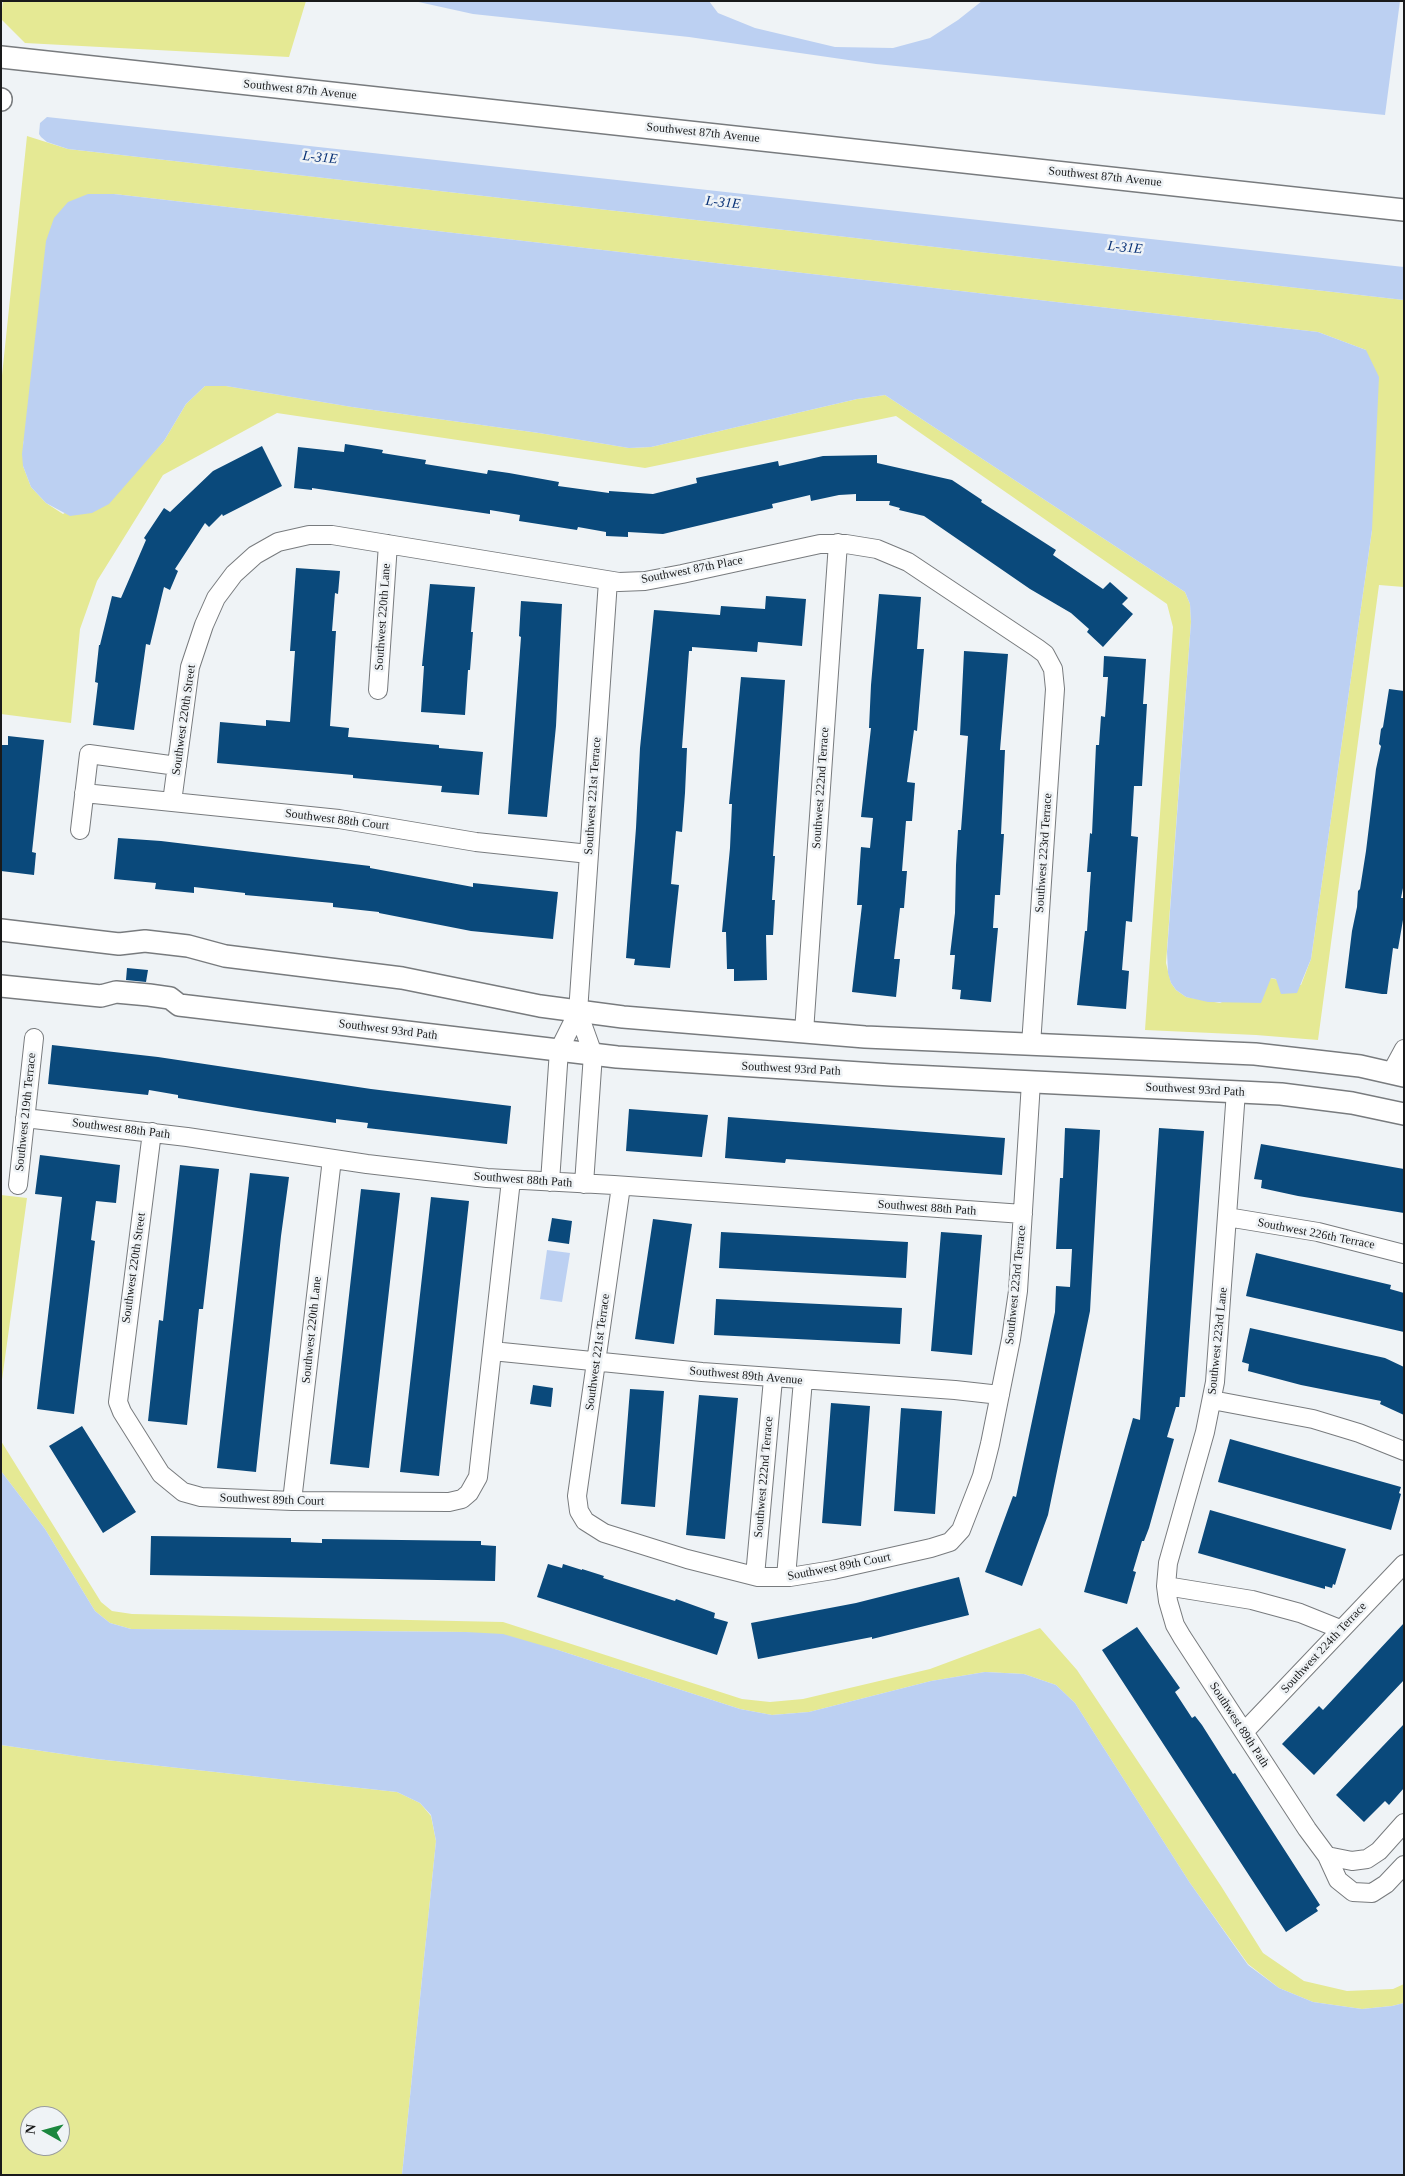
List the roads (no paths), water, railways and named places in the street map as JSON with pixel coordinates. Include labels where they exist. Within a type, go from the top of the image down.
[{"type":"street","name":"Southwest 87th Avenue","points":[[1,57],[1404,210]]},
{"type":"street","name":"Southwest 87th Place","points":[[270,545],[292,538],[317,535],[388,544],[608,581],[645,581],[726,565],[804,546],[838,543],[877,549],[908,562],[1042,651],[1050,663]]},
{"type":"street","name":"Southwest 222nd Terrace","points":[[804,1032],[838,543]]},
{"type":"street","name":"Southwest 220th Lane","points":[[378,690],[388,544]]},
{"type":"street","name":"Southwest 220th Street","points":[[172,802],[190,667],[204,625],[216,598],[234,574],[247,561],[270,545]]},
{"type":"street","name":"Southwest 221st Terrace","points":[[550,1182],[559,1050],[578,1012],[608,581]]},
{"type":"street","name":"Southwest 223rd Terrace","points":[[1031,1045],[1056,689],[1050,663]]},
{"type":"street","points":[[80,830],[88,754],[177,766]]},
{"type":"street","name":"Southwest 88th Court","points":[[84,793],[364,822],[476,842],[589,854]]},
{"type":"street","points":[[1,930],[119,944],[143,956],[187,959],[225,956],[402,978],[578,1012],[804,1032],[1031,1045],[1255,1054],[1360,1066],[1397,1074],[1404,1049]]},
{"type":"street","name":"Southwest 93rd Path","points":[[1,986],[101,996],[116,992],[163,997],[170,998],[179,1006],[593,1054],[749,1066],[1031,1082],[1236,1091],[1317,1098],[1404,1114]]},
{"type":"street","name":"Southwest 221st Terrace","points":[[578,1012],[593,1054],[584,1184]]},
{"type":"street","name":"Southwest 219th Terrace","points":[[18,1185],[34,1038]]},
{"type":"street","name":"Southwest 223rd Terrace","points":[[954,1539],[964,1525],[982,1476],[1000,1395],[1014,1318],[1023,1214],[1031,1082]]},
{"type":"street","name":"Southwest 223rd Lane","points":[[1166,1586],[1170,1556],[1212,1400],[1219,1344],[1236,1091]]},
{"type":"street","name":"Southwest 88th Path","points":[[25,1118],[152,1132],[332,1159],[511,1180],[1023,1214]]},
{"type":"street","name":"Southwest 220th Street","points":[[119,1405],[123,1358],[152,1132]]},
{"type":"street","name":"Southwest 220th Lane","points":[[292,1501],[332,1159]]},
{"type":"street","points":[[492,1351],[511,1180]]},
{"type":"street","name":"Southwest 221st Terrace","points":[[583,1518],[578,1508],[577,1496],[621,1186]]},
{"type":"street","name":"Southwest 226th Terrace","points":[[1228,1217],[1318,1232],[1404,1254]]},
{"type":"street","name":"Southwest 89th Court","points":[[119,1405],[124,1417],[162,1474],[183,1492],[208,1498],[292,1501],[449,1502],[462,1499],[469,1493],[478,1476],[492,1351]]},
{"type":"street","name":"Southwest 89th Avenue","points":[[492,1351],[773,1378],[954,1390],[1000,1395]]},
{"type":"street","name":"Southwest 222nd Terrace","points":[[755,1576],[773,1378]]},
{"type":"street","points":[[786,1577],[803,1380]]},
{"type":"street","points":[[1212,1400],[1313,1419],[1359,1433],[1404,1450]]},
{"type":"street","name":"Southwest 89th Court","points":[[583,1518],[591,1526],[604,1532],[709,1566],[755,1576],[786,1577],[851,1566],[932,1548],[954,1539]]},
{"type":"street","name":"Southwest 224th Terrace","points":[[1244,1732],[1340,1629],[1404,1564]]},
{"type":"street","points":[[1166,1586],[1252,1600],[1300,1614],[1340,1629]]},
{"type":"street","name":"Southwest 89th Path","points":[[1166,1586],[1175,1625],[1306,1829],[1327,1856],[1338,1880],[1345,1887],[1366,1894],[1378,1890],[1404,1865]]},
{"type":"street","points":[[1327,1856],[1352,1861],[1367,1859],[1379,1851],[1404,1823]]},
{"type":"water","points":[[414,1],[709,1],[718,13],[755,28],[835,47],[893,48],[930,38],[958,20],[982,1],[1400,1],[1385,115],[876,64],[689,37],[473,14]]},
{"type":"water","name":"L-31E","points":[[47,117],[1404,267],[1404,300],[68,149],[47,142],[39,134],[40,123]]},
{"type":"water","points":[[88,194],[114,194],[1318,332],[1366,350],[1379,377],[1372,530],[1311,959],[1297,993],[1281,994],[1276,979],[1271,978],[1261,1003],[1208,1002],[1186,997],[1176,990],[1171,983],[1168,973],[1167,952],[1191,622],[1190,604],[1185,592],[885,395],[857,399],[651,447],[629,448],[539,433],[352,407],[226,386],[205,386],[186,404],[164,441],[109,504],[92,513],[70,516],[46,503],[31,487],[23,466],[22,454],[46,241],[54,218],[68,202]]},
{"type":"water","points":[[547,1250],[570,1253],[562,1302],[540,1299]]},
{"type":"water","points":[[1,1471],[45,1529],[95,1611],[110,1623],[131,1629],[466,1632],[503,1634],[740,1709],[772,1715],[809,1712],[931,1681],[985,1672],[1024,1674],[1056,1685],[1075,1703],[1190,1883],[1248,1965],[1279,1988],[1313,2002],[1362,2009],[1404,2003],[1404,2175],[402,2175],[436,1841],[431,1815],[420,1803],[397,1792],[97,1759],[1,1745]]}]
